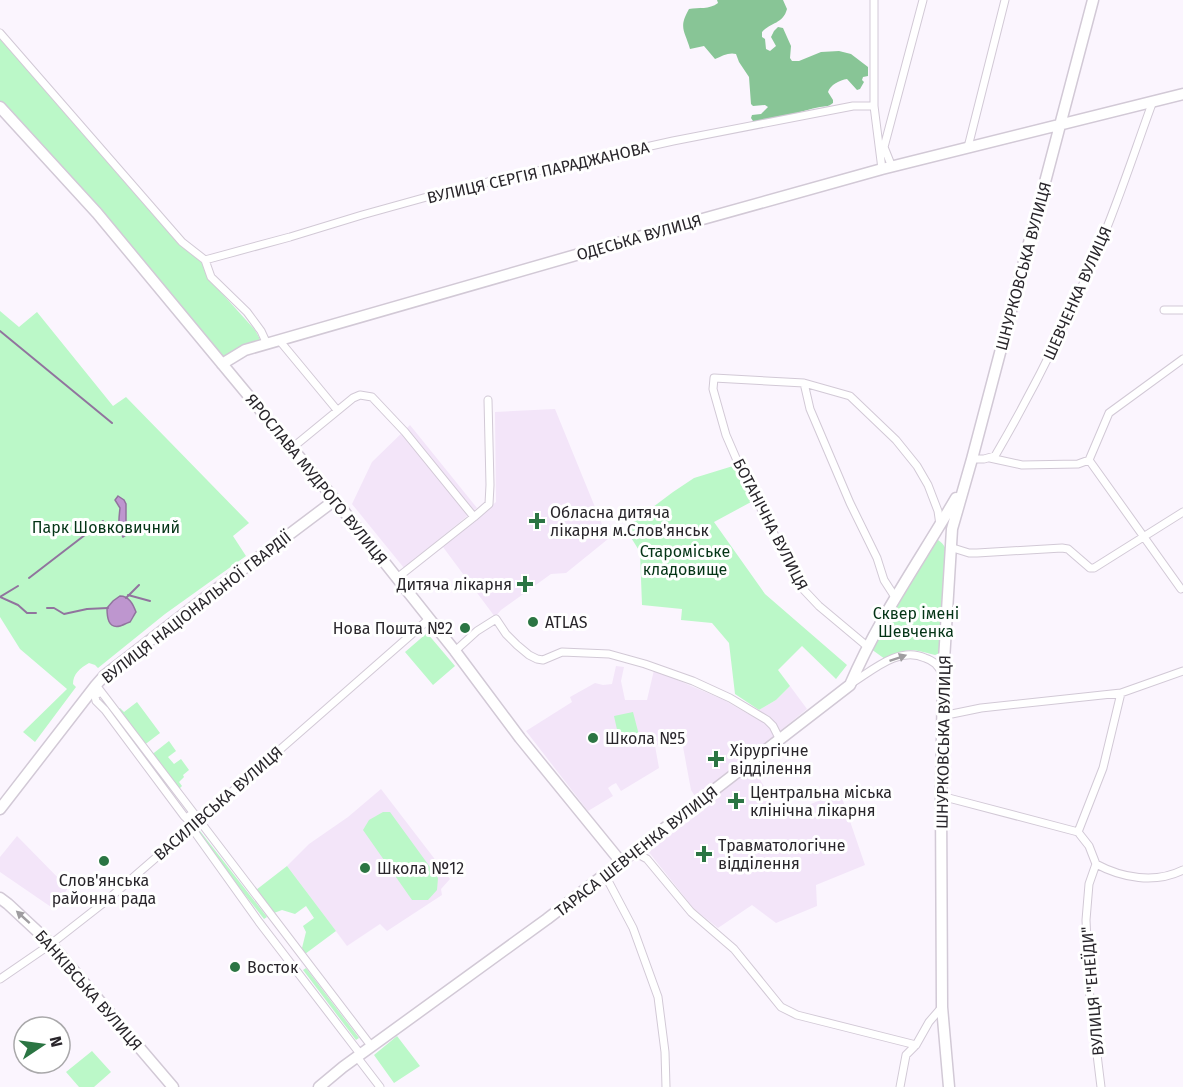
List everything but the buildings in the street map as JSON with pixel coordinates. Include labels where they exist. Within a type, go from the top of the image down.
[{"type":"street","points":[[874,0],[874,106],[887,168]]},
{"type":"street","points":[[887,168],[884,147],[924,0]]},
{"type":"street","points":[[968,147],[1005,0]]},
{"type":"street","name":"ШНУРКОВСЬКА ВУЛИЦЯ","points":[[950,1087],[942,1007],[941,796],[943,677],[952,529],[1093,0]]},
{"type":"street","points":[[0,33],[182,242],[206,260],[211,277],[247,312],[261,330],[267,344]]},
{"type":"street","name":"ОДЕСЬКА ВУЛИЦЯ","points":[[222,364],[245,350],[644,235],[887,168],[1183,94]]},
{"type":"street","name":"ШЕВЧЕНКА ВУЛИЦЯ","points":[[990,458],[995,456],[1026,403],[1059,338],[1100,246],[1154,101]]},
{"type":"street","name":"ВУЛИЦЯ СЕРГІЯ ПАРАДЖАНОВА","points":[[206,260],[452,190],[673,141],[853,106],[874,106]]},
{"type":"street","name":"ЯРОСЛАВА МУДРОГО ВУЛИЦЯ","points":[[0,107],[97,213],[335,500],[455,651],[520,738],[621,862]]},
{"type":"street","points":[[1164,310],[1183,310]]},
{"type":"street","points":[[279,340],[337,410]]},
{"type":"street","points":[[972,459],[990,458],[1022,465],[1078,464],[1089,460],[1109,413],[1183,359]]},
{"type":"street","name":"БОТАНІЧНА ВУЛИЦЯ","points":[[804,383],[714,378],[713,389],[726,435],[742,472],[802,588],[819,606],[868,647]]},
{"type":"street","points":[[895,597],[884,580],[877,558],[850,503],[810,409],[804,383],[850,396],[896,440],[928,485],[938,511],[940,525]]},
{"type":"street","points":[[292,448],[353,398],[360,395],[372,397],[405,432],[474,517]]},
{"type":"street","points":[[398,578],[489,504],[488,400]]},
{"type":"street","points":[[1089,460],[1181,590]]},
{"type":"street","name":"ТАРАСА ШЕВЧЕНКА ВУЛИЦЯ","points":[[319,1087],[548,920],[850,685],[895,597],[965,482]]},
{"type":"street","name":"ВУЛИЦЯ НАЦІОНАЛЬНОЇ ГВАРДІЇ","points":[[0,809],[101,691],[104,676],[335,500]]},
{"type":"street","points":[[950,550],[953,548],[969,554],[1062,548],[1068,549],[1092,568],[1183,512]]},
{"type":"street","name":"ВАСИЛІВСЬКА ВУЛИЦЯ","points":[[0,978],[51,944],[106,901],[429,619]]},
{"type":"street","points":[[455,651],[477,631],[496,619],[517,645],[537,659],[543,660],[562,652],[609,654],[645,664],[693,681],[730,698],[767,720],[780,740]]},
{"type":"street","points":[[850,685],[897,656],[909,654],[932,661],[939,667],[943,677]]},
{"type":"street","points":[[942,716],[981,708],[1121,693],[1183,670]]},
{"type":"street","points":[[193,813],[186,818],[97,702],[95,696],[101,691],[372,1047]]},
{"type":"street","points":[[1078,832],[1103,768],[1121,693]]},
{"type":"street","points":[[128,741],[135,736]]},
{"type":"street","points":[[150,770],[157,765]]},
{"type":"street","points":[[171,798],[178,792]]},
{"type":"street","points":[[941,796],[1078,832],[1089,846],[1096,864],[1115,873],[1146,878],[1183,870]]},
{"type":"street","points":[[196,834],[380,1087]]},
{"type":"street","points":[[634,852],[646,859],[691,912],[734,949],[781,1007],[797,1015],[916,1045]]},
{"type":"street","name":"ВУЛИЦЯ \"ЕНЕЇДИ\"","points":[[1096,864],[1089,884],[1086,920],[1089,989],[1101,1087]]},
{"type":"street","points":[[604,875],[633,928],[658,997],[665,1052],[666,1087]]},
{"type":"street","name":"БАНКІВСЬКА ВУЛИЦЯ","points":[[0,898],[51,944],[173,1087]]},
{"type":"street","points":[[900,1087],[906,1055],[916,1045],[929,1022],[942,1007]]},
{"type":"shaded area","name":"Обласна дитяча лікарня м.Слов'янськ","points":[[555,409],[608,539],[566,573],[551,574],[501,610],[495,617],[443,547],[496,502],[495,412]]},
{"type":"shaded area","points":[[410,425],[477,508],[404,568],[352,504],[372,462]]},
{"type":"shaded area","points":[[118,496],[126,504],[126,535],[123,537],[119,527],[120,508],[115,500]]},
{"type":"shaded area","points":[[120,596],[132,603],[136,612],[130,622],[121,626],[113,626],[109,622],[107,608]]},
{"type":"shaded area","name":"Центральна міська клінічна лікарня","points":[[616,666],[624,667],[621,681],[625,700],[647,700],[654,670],[724,700],[748,714],[776,700],[790,686],[807,709],[747,758],[782,816],[840,792],[865,865],[816,885],[817,906],[776,923],[752,905],[718,928],[694,909],[648,851],[704,810],[691,790],[681,736],[655,746],[659,768],[621,791],[616,783],[612,785],[608,788],[613,796],[588,811],[526,731],[572,702],[570,697],[595,683],[612,684]]},
{"type":"shaded area","name":"Школа №12","points":[[381,789],[450,879],[441,889],[442,895],[387,931],[380,924],[347,946],[287,866],[309,844],[348,817]]},
{"type":"shaded area","points":[[17,836],[68,888],[54,909],[0,872],[0,857]]},
{"type":"green space","points":[[717,0],[783,0],[787,9],[783,18],[762,32],[766,49],[770,51],[776,46],[771,37],[778,27],[783,28],[791,46],[792,61],[799,61],[821,52],[839,51],[851,54],[868,67],[868,76],[863,77],[864,82],[857,90],[847,79],[833,85],[828,92],[833,103],[828,106],[770,120],[753,121],[752,115],[761,114],[768,107],[751,104],[749,77],[736,54],[728,54],[715,59],[704,46],[690,49],[685,33],[683,25],[689,9],[711,7],[718,3]]},
{"type":"green space","points":[[0,38],[180,244],[202,261],[209,279],[255,330],[261,341],[236,354],[223,357],[90,200],[0,102]]},
{"type":"green space","name":"Парк Шовковичний","points":[[0,311],[19,327],[37,312],[113,406],[126,397],[249,523],[233,536],[246,556],[165,614],[98,668],[89,663],[80,669],[73,680],[76,687],[35,742],[23,732],[67,689],[20,649],[0,617]]},
{"type":"green space","name":"Староміське кладовище","points":[[733,466],[751,502],[714,522],[765,594],[847,665],[836,679],[802,646],[778,670],[790,686],[776,700],[759,710],[735,694],[729,643],[712,623],[681,620],[682,609],[642,605],[640,552],[625,528],[694,478]]},
{"type":"green space","name":"Сквер імені Шевченка","points":[[938,540],[947,552],[940,653],[935,655],[910,650],[885,659],[871,649],[935,541]]},
{"type":"green space","points":[[427,633],[455,666],[433,685],[405,652]]},
{"type":"green space","points":[[137,702],[160,733],[143,746],[116,711],[120,708],[124,712]]},
{"type":"green space","points":[[633,712],[640,739],[620,743],[614,716]]},
{"type":"green space","points":[[169,741],[176,751],[168,757],[174,764],[181,759],[189,770],[179,782],[182,786],[177,791],[150,756]]},
{"type":"green space","points":[[383,812],[390,812],[438,878],[437,890],[428,900],[412,900],[363,830],[369,820]]},
{"type":"green space","points":[[200,831],[267,917],[264,919],[197,834]]},
{"type":"green space","points":[[287,866],[336,931],[305,954],[302,948],[306,932],[303,926],[314,918],[306,906],[295,914],[282,910],[274,913],[256,890]]},
{"type":"green space","points":[[306,968],[359,1038],[356,1040],[303,970]]},
{"type":"green space","points":[[397,1036],[420,1066],[394,1083],[374,1055]]},
{"type":"green space","points":[[92,1051],[111,1072],[94,1087],[79,1087],[69,1075],[72,1075],[72,1067]]},
{"type":"waterway","points":[[0,331],[112,423]]},
{"type":"waterway","points":[[99,524],[103,521]]},
{"type":"waterway","points":[[29,578],[94,528]]},
{"type":"waterway","points":[[126,598],[139,585]]},
{"type":"waterway","points":[[0,597],[18,586]]},
{"type":"waterway","points":[[128,595],[150,601]]},
{"type":"waterway","points":[[0,597],[18,605],[27,613],[36,613]]},
{"type":"waterway","points":[[47,608],[54,608],[64,614],[87,609],[108,608]]},
{"type":"place","name":"Обласна дитяча лікарня м.Слов'янськ","points":[[537,521]]},
{"type":"place","name":"Дитяча лікарня","points":[[525,584]]},
{"type":"place","name":"ATLAS","points":[[533,622]]},
{"type":"place","name":"Нова Пошта №2","points":[[465,628]]},
{"type":"place","name":"Школа №5","points":[[593,738]]},
{"type":"place","name":"Хірургічне відділення","points":[[716,759]]},
{"type":"place","name":"Центральна міська клінічна лікарня","points":[[736,801]]},
{"type":"place","name":"Травматологічне відділення","points":[[704,854]]},
{"type":"place","name":"Слов'янська районна рада","points":[[104,861]]},
{"type":"place","name":"Школа №12","points":[[365,868]]},
{"type":"place","name":"Восток","points":[[235,967]]}]
